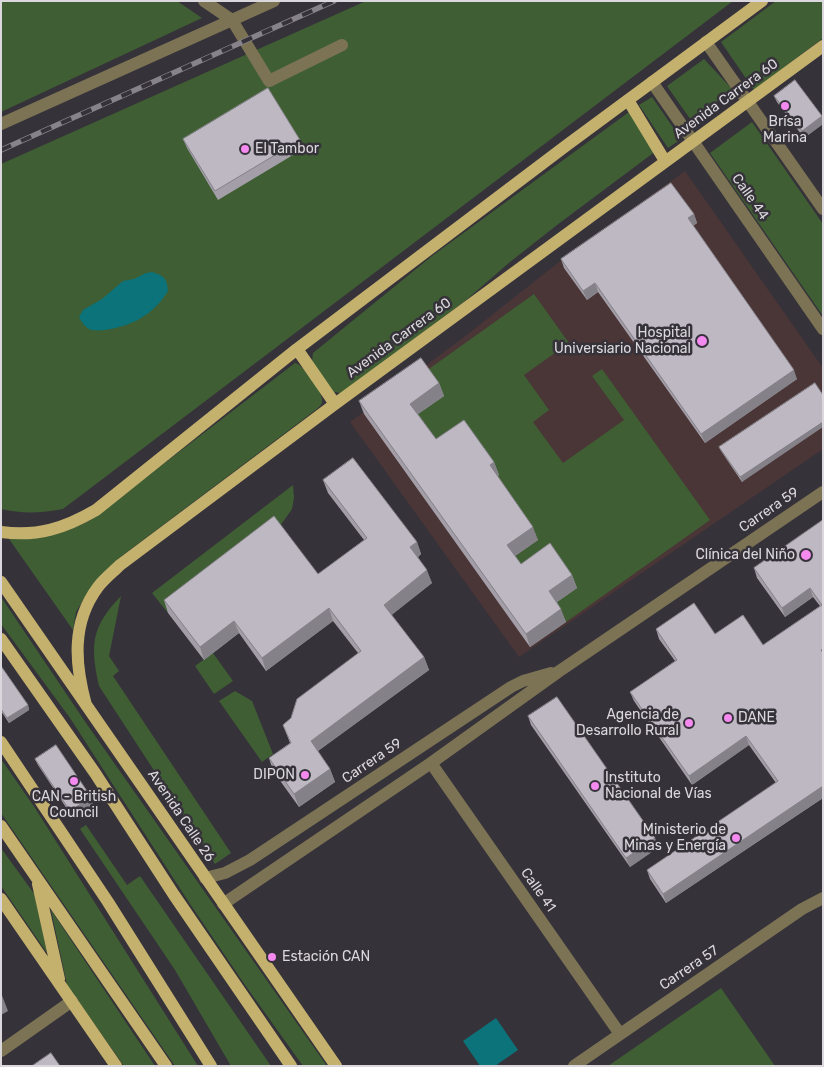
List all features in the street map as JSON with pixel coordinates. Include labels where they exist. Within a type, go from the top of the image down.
[{"type":"main road","points":[[1,532],[17,534],[37,533],[74,522],[96,510],[296,349],[762,1]]},
{"type":"main road","name":"Avenida Carrera 60","points":[[86,705],[80,681],[77,656],[78,634],[84,611],[99,586],[120,565],[335,404],[823,46]]},
{"type":"main road","points":[[628,100],[666,161]]},
{"type":"main road","points":[[296,349],[335,404]]},
{"type":"main road","name":"Avenida Calle 26","points":[[1,582],[158,806],[205,878],[336,1066]]},
{"type":"main road","points":[[1,639],[95,773],[174,895],[291,1066]]},
{"type":"main road","points":[[1,742],[108,902],[211,1066]]},
{"type":"main road","points":[[1,826],[166,1066]]},
{"type":"main road","points":[[36,877],[61,986]]},
{"type":"main road","points":[[1,899],[116,1066]]},
{"type":"street","points":[[204,1],[232,20],[269,81],[342,45]]},
{"type":"street","points":[[1,124],[274,1]]},
{"type":"street","points":[[706,42],[823,209]]},
{"type":"street","name":"Calle 44","points":[[652,82],[823,329]]},
{"type":"street","name":"Carrera 59","points":[[223,904],[431,763],[558,672],[823,492]]},
{"type":"street","name":"Carrera 59","points":[[205,878],[225,873],[250,860],[522,680],[558,672]]},
{"type":"street","name":"Calle 41","points":[[431,763],[620,1034]]},
{"type":"street","name":"Carrera 57","points":[[574,1066],[802,908],[823,898]]},
{"type":"street","points":[[1,1051],[72,1002]]},
{"type":"shaded area","points":[[685,171],[823,368],[823,449],[519,657],[350,422],[464,337],[568,255]]},
{"type":"green space","points":[[1,1],[177,1],[202,18],[1,112]]},
{"type":"green space","points":[[366,1],[733,1],[63,509],[17,512],[1,509],[1,164]]},
{"type":"green space","points":[[776,1],[823,1],[823,38],[754,90],[721,42]]},
{"type":"green space","points":[[704,59],[732,89],[716,104],[705,120],[693,123],[667,86]]},
{"type":"green space","points":[[652,97],[681,139],[668,148],[639,105]]},
{"type":"green space","points":[[629,112],[656,151],[557,225],[465,301],[345,390],[340,393],[334,392],[312,362],[313,353],[432,256]]},
{"type":"green space","points":[[752,122],[823,224],[823,316],[710,153]]},
{"type":"green space","points":[[534,294],[569,343],[524,375],[549,410],[533,422],[563,463],[624,420],[592,376],[602,369],[710,520],[566,622],[512,558],[538,540],[441,452],[415,416],[426,371]]},
{"type":"green space","points":[[295,363],[307,372],[315,384],[322,399],[320,406],[119,558],[86,595],[76,612],[73,630],[9,539],[50,535],[89,521]]},
{"type":"green space","points":[[293,485],[294,498],[292,509],[278,529],[168,613],[152,593]]},
{"type":"green space","points":[[121,596],[109,656],[119,671],[113,676],[231,853],[215,864],[99,686],[94,659],[95,637],[104,617]]},
{"type":"green space","points":[[1,597],[86,723],[327,1066],[303,1066],[245,985],[190,904],[70,718],[1,624]]},
{"type":"green space","points":[[213,653],[233,681],[214,694],[195,666]]},
{"type":"green space","points":[[235,691],[252,701],[273,754],[262,762],[219,701]]},
{"type":"green space","points":[[1,759],[35,808],[198,1066],[175,1066],[1,813]]},
{"type":"green space","points":[[86,825],[127,885],[140,876],[271,1066],[231,1066],[175,970],[80,829]]},
{"type":"green space","points":[[1,848],[35,895],[47,953],[1,886]]},
{"type":"green space","points":[[51,910],[155,1066],[124,1066],[67,985]]},
{"type":"green space","points":[[721,988],[775,1066],[608,1066]]},
{"type":"water","points":[[152,272],[164,278],[168,291],[160,303],[149,312],[136,321],[108,330],[89,329],[83,323],[79,317],[83,310],[102,299],[123,281]]},
{"type":"water","points":[[496,1018],[518,1050],[495,1066],[480,1066],[463,1041]]},
{"type":"building","points":[[795,80],[822,116],[802,131],[774,96]]},
{"type":"building","name":"El Tambor","points":[[268,88],[300,140],[215,191],[183,139]]},
{"type":"building","name":"Hospital Universiario Nacional","points":[[671,183],[694,214],[688,218],[794,370],[701,434],[595,283],[583,291],[561,259]]},
{"type":"building","points":[[421,358],[439,383],[410,404],[436,439],[464,420],[494,462],[490,465],[533,527],[507,545],[521,564],[550,543],[572,575],[549,591],[561,609],[526,634],[359,401]]},
{"type":"building","points":[[815,383],[823,395],[823,422],[740,477],[719,447]]},
{"type":"building","points":[[353,458],[417,542],[410,547],[427,570],[384,605],[424,657],[311,741],[330,769],[294,794],[269,758],[291,743],[283,725],[291,718],[297,699],[361,651],[329,608],[262,658],[234,621],[200,647],[164,600],[274,516],[318,574],[367,538],[323,480]]},
{"type":"building","points":[[823,520],[823,649],[821,650],[823,653],[823,786],[663,894],[647,870],[778,781],[746,736],[689,776],[630,692],[677,660],[656,629],[694,603],[715,634],[743,615],[763,645],[822,605],[810,588],[782,608],[754,568]]},
{"type":"building","points":[[1,666],[28,705],[7,718],[1,709]]},
{"type":"building","name":"Instituto Nacional de Vías","points":[[557,697],[655,838],[626,858],[528,716]]},
{"type":"building","points":[[56,745],[91,797],[70,811],[35,759]]},
{"type":"building","points":[[51,1053],[60,1066],[32,1066]]},
{"type":"railway","points":[[1,150],[334,1]]},
{"type":"place","name":"Brísa Marina","points":[[785,106]]},
{"type":"place","name":"El Tambor","points":[[245,149]]},
{"type":"place","name":"Hospital Universiario Nacional","points":[[702,341]]},
{"type":"place","name":"Clínica del Niño","points":[[806,555]]},
{"type":"place","name":"DANE","points":[[728,718]]},
{"type":"place","name":"Agencia de Desarrollo Rural","points":[[689,723]]},
{"type":"place","name":"DIPON","points":[[305,775]]},
{"type":"place","name":"CAN - British Council","points":[[74,781]]},
{"type":"place","name":"Instituto Nacional de Vías","points":[[595,786]]},
{"type":"place","name":"Ministerio de Minas y Energía","points":[[736,838]]},
{"type":"place","name":"Estación CAN","points":[[272,957]]}]
